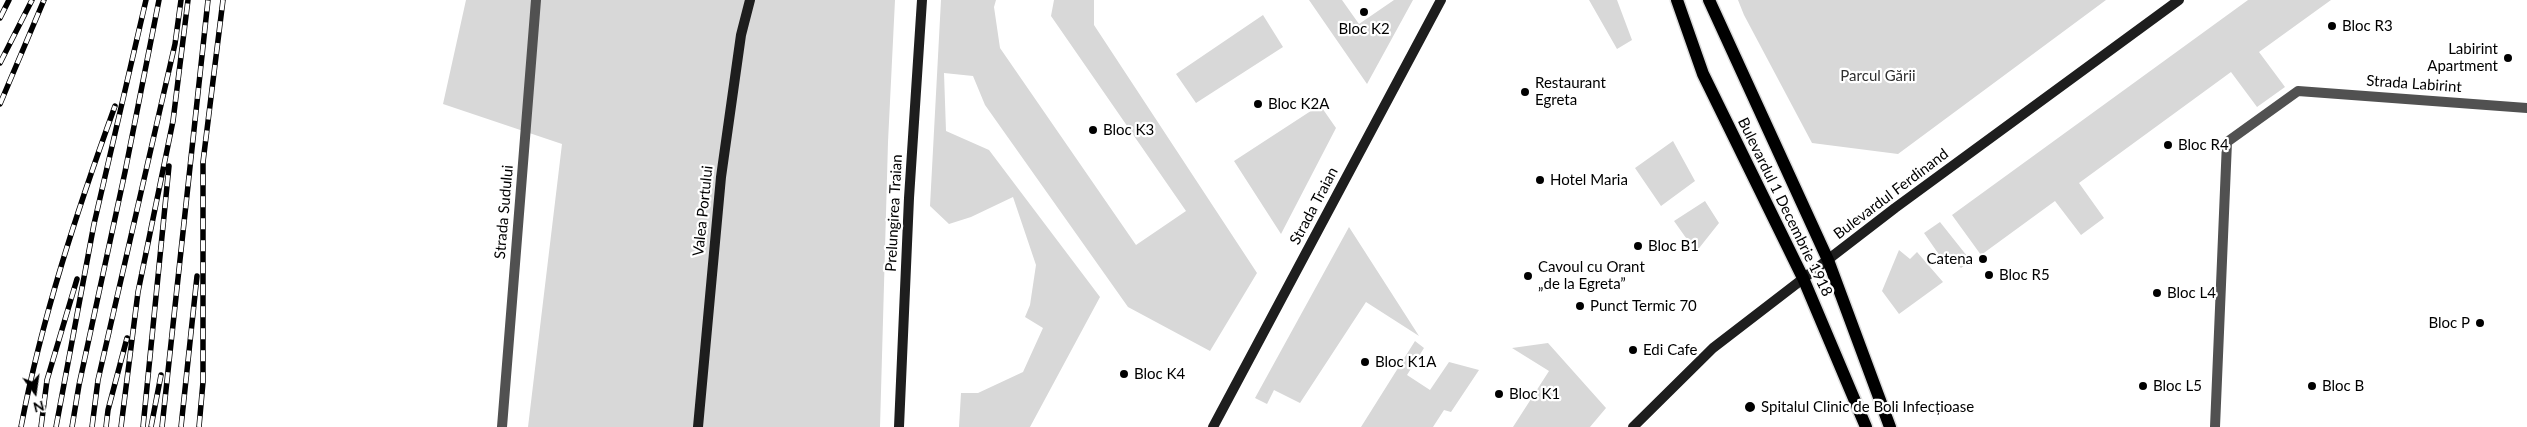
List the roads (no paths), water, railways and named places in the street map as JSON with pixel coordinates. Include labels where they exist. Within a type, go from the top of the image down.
[{"type":"main road","name":"Bulevardul 1 Decembrie 1918","points":[[1677,0],[1703,74],[1803,278],[1866,427]]},
{"type":"main road","name":"Bulevardul 1 Decembrie 1918","points":[[1709,0],[1828,260],[1890,427]]},
{"type":"street","name":"Strada Sudului","points":[[502,427],[536,0]]},
{"type":"street","name":"Valea Portului","points":[[698,427],[721,177],[741,35],[750,0]]},
{"type":"street","name":"Prelungirea Traian","points":[[899,427],[910,188],[922,0]]},
{"type":"street","name":"Strada Traian","points":[[1213,427],[1441,0]]},
{"type":"street","name":"Bulevardul Ferdinand","points":[[1633,427],[1713,348],[1894,208],[2179,0]]},
{"type":"street","name":"Strada Labirint","points":[[2215,427],[2228,142],[2298,91],[2527,108]]},
{"type":"railway","points":[[0,18],[9,0]]},
{"type":"railway","points":[[0,63],[32,0]]},
{"type":"railway","points":[[0,104],[44,0]]},
{"type":"railway","points":[[56,427],[94,224],[146,0]]},
{"type":"railway","points":[[72,427],[79,385],[125,172],[159,0]]},
{"type":"railway","points":[[92,427],[98,380],[175,44],[181,0]]},
{"type":"railway","points":[[121,427],[138,292],[173,121],[188,0]]},
{"type":"railway","points":[[162,427],[208,0]]},
{"type":"railway","points":[[199,427],[203,382],[203,162],[223,0]]},
{"type":"railway","points":[[21,427],[50,305],[87,185],[115,106]]},
{"type":"railway","points":[[143,427],[169,166]]},
{"type":"railway","points":[[181,427],[197,276]]},
{"type":"railway","points":[[41,427],[47,380],[77,279]]},
{"type":"railway","points":[[106,427],[108,410],[127,338]]},
{"type":"railway","points":[[151,427],[161,375]]},
{"type":"place","name":"Bloc K2","points":[[1364,12]]},
{"type":"place","name":"Bloc R3","points":[[2332,26]]},
{"type":"place","name":"Labirint Apartment","points":[[2508,58]]},
{"type":"place","name":"Restaurant Egreta","points":[[1525,92]]},
{"type":"place","name":"Bloc K2A","points":[[1258,104]]},
{"type":"place","name":"Bloc K3","points":[[1093,130]]},
{"type":"place","name":"Bloc R4","points":[[2168,145]]},
{"type":"place","name":"Hotel Maria","points":[[1540,180]]},
{"type":"place","name":"Bloc B1","points":[[1638,246]]},
{"type":"place","name":"Catena","points":[[1983,259]]},
{"type":"place","name":"Bloc R5","points":[[1989,275]]},
{"type":"place","name":"Cavoul cu Orant „de la Egreta”","points":[[1528,276]]},
{"type":"place","name":"Bloc L4","points":[[2157,293]]},
{"type":"place","name":"Punct Termic 70","points":[[1580,306]]},
{"type":"place","name":"Bloc P","points":[[2480,323]]},
{"type":"place","name":"Edi Cafe","points":[[1633,350]]},
{"type":"place","name":"Bloc K1A","points":[[1365,362]]},
{"type":"place","name":"Bloc K4","points":[[1124,374]]},
{"type":"place","name":"Bloc L5","points":[[2143,386]]},
{"type":"place","name":"Bloc B","points":[[2312,386]]},
{"type":"place","name":"Bloc K1","points":[[1499,394]]},
{"type":"place","name":"Spitalul Clinic de Boli Infecțioase","points":[[1750,407]]},
{"type":"park label","name":"Parcul Gării","points":[[1878,76]]}]
